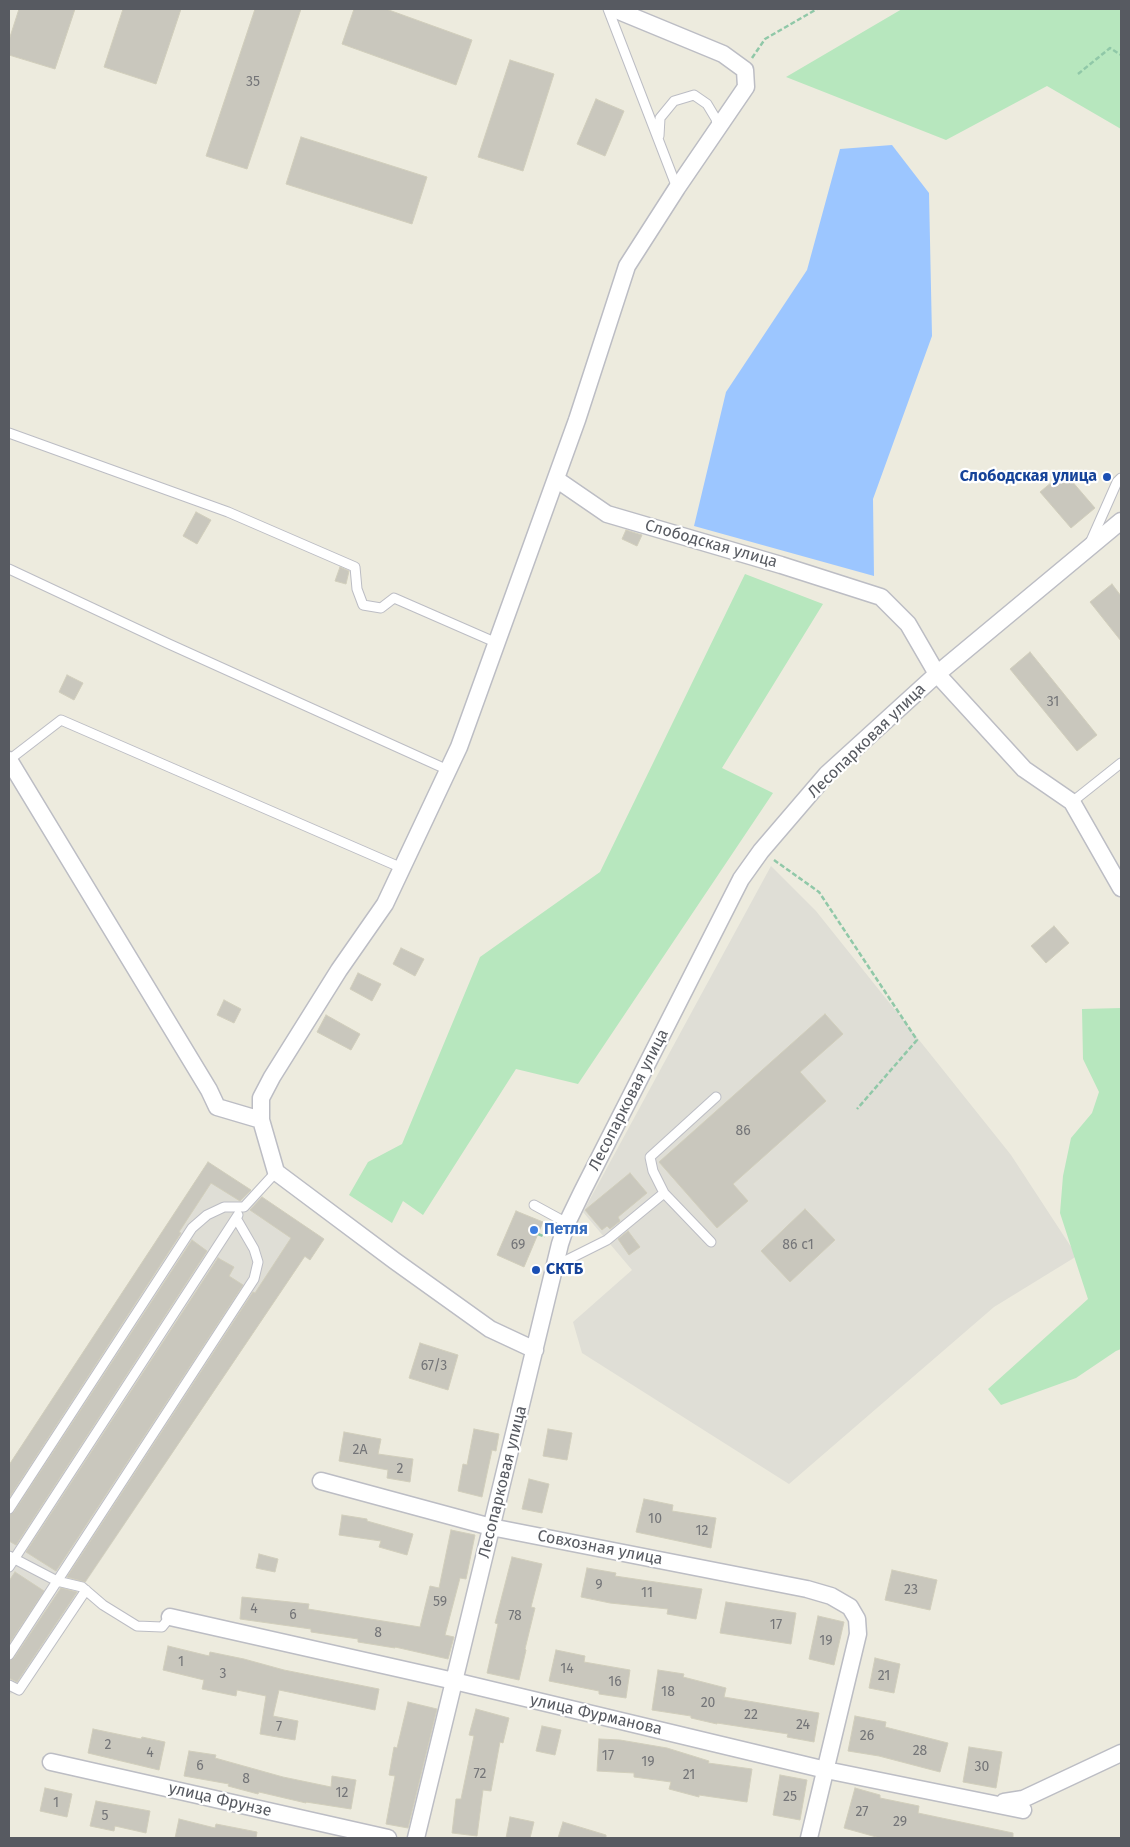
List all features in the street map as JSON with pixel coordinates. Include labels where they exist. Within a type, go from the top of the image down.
[{"type":"street","points":[[535,1350],[490,1329],[276,1172],[261,1120],[261,1098],[272,1077],[339,970],[385,904],[459,746],[577,420],[627,266],[746,87],[745,70],[723,54],[614,9]]},
{"type":"street","name":"Слободская улица","points":[[556,479],[606,514],[781,565],[881,597],[908,624],[937,674],[1024,769],[1072,802],[1121,888]]},
{"type":"street","name":"Лесопарковая улица","points":[[416,1838],[554,1266],[568,1223],[741,879],[761,851],[827,774],[937,674],[1121,521]]},
{"type":"street","points":[[9,760],[209,1090],[217,1107],[261,1120]]},
{"type":"street","name":"Совхозная улица","points":[[321,1481],[491,1527],[815,1591],[832,1596],[850,1607],[857,1618],[858,1634],[826,1770]]},
{"type":"street","name":"улица Фурманова","points":[[170,1617],[454,1681],[826,1770],[1023,1810]]},
{"type":"street","points":[[992,1803],[1023,1799],[1121,1753]]},
{"type":"street","name":"улица Фрунзе","points":[[51,1762],[388,1838]]},
{"type":"street","points":[[809,1838],[826,1770]]},
{"type":"lane","points":[[608,9],[678,188]]},
{"type":"lane","points":[[658,139],[660,118],[674,101],[694,95],[707,104],[716,119],[718,129]]},
{"type":"lane","points":[[9,433],[228,512],[355,567],[357,589],[363,605],[381,608],[394,598],[497,643]]},
{"type":"lane","points":[[1088,548],[1117,482],[1121,478]]},
{"type":"lane","points":[[9,569],[169,644],[448,770]]},
{"type":"lane","points":[[9,760],[61,720],[402,868]]},
{"type":"lane","points":[[1072,802],[1121,763]]},
{"type":"lane","points":[[711,1242],[664,1193],[653,1171],[650,1157],[716,1098]]},
{"type":"lane","points":[[170,1617],[162,1627],[137,1626],[103,1605],[82,1587],[57,1581],[10,1560],[236,1218],[276,1172]]},
{"type":"lane","points":[[554,1266],[606,1240],[664,1193]]},
{"type":"lane","points":[[534,1205],[568,1223]]},
{"type":"lane","points":[[9,1509],[192,1228],[207,1215],[224,1207],[244,1207]]},
{"type":"lane","points":[[9,1655],[254,1279],[258,1262],[254,1249],[236,1218]]},
{"type":"lane","points":[[9,1685],[19,1690],[86,1590]]},
{"type":"path","points":[[745,70],[765,39],[817,9]]},
{"type":"path","points":[[1078,74],[1110,48],[1121,55]]},
{"type":"path","points":[[761,851],[819,892],[917,1040],[857,1109]]},
{"type":"shaded area","points":[[771,866],[816,911],[1011,1155],[1077,1256],[994,1307],[789,1484],[582,1353],[573,1322],[632,1270],[583,1212]]},
{"type":"shaded area","points":[[208,1162],[324,1239],[310,1260],[304,1257],[11,1694],[9,1693],[9,1465]]},
{"type":"green space","points":[[902,9],[1121,9],[1121,129],[1047,86],[946,140],[786,77]]},
{"type":"green space","points":[[745,574],[823,604],[722,768],[773,793],[578,1084],[516,1069],[423,1215],[403,1201],[392,1223],[349,1195],[368,1162],[402,1144],[480,957],[600,872]]},
{"type":"green space","points":[[1121,1008],[1121,1349],[1076,1378],[1001,1405],[988,1389],[1088,1299],[1060,1213],[1063,1176],[1071,1138],[1092,1113],[1099,1092],[1083,1059],[1082,1009]]},
{"type":"water","points":[[892,145],[929,193],[932,336],[873,499],[874,576],[694,526],[726,392],[807,270],[840,149]]},
{"type":"building","points":[[19,9],[75,9],[55,69],[9,55],[9,40]]},
{"type":"building","points":[[123,9],[181,9],[156,84],[104,67]]},
{"type":"building","points":[[255,9],[301,9],[247,169],[206,156]]},
{"type":"building","points":[[354,9],[386,9],[472,40],[456,85],[342,44]]},
{"type":"building","points":[[510,60],[554,74],[523,171],[478,157]]},
{"type":"building","points":[[596,99],[624,111],[605,156],[577,144]]},
{"type":"building","points":[[301,137],[427,177],[412,224],[286,184]]},
{"type":"building","points":[[1064,472],[1095,508],[1071,528],[1040,492]]},
{"type":"building","points":[[196,512],[211,520],[197,544],[183,536]]},
{"type":"building","points":[[626,530],[642,535],[637,546],[622,539]]},
{"type":"building","points":[[340,567],[349,571],[346,584],[335,581]]},
{"type":"building","points":[[1112,584],[1121,596],[1121,641],[1090,602]]},
{"type":"building","points":[[1030,652],[1097,735],[1077,751],[1010,669]]},
{"type":"building","points":[[67,675],[83,683],[74,700],[59,692]]},
{"type":"building","points":[[1054,926],[1069,943],[1046,963],[1031,946]]},
{"type":"building","points":[[401,948],[424,959],[415,976],[393,964]]},
{"type":"building","points":[[358,973],[381,984],[372,1001],[350,989]]},
{"type":"building","points":[[224,1000],[241,1009],[234,1023],[217,1015]]},
{"type":"building","points":[[825,1014],[843,1034],[800,1072],[826,1101],[733,1184],[748,1201],[717,1228],[659,1162]]},
{"type":"building","points":[[326,1015],[360,1034],[351,1050],[317,1032]]},
{"type":"building","points":[[208,1162],[251,1190],[240,1201],[211,1183],[179,1232],[181,1233],[9,1498],[9,1465]]},
{"type":"building","points":[[630,1173],[647,1193],[618,1217],[620,1221],[610,1229],[607,1226],[602,1230],[585,1210]]},
{"type":"building","points":[[262,1197],[324,1239],[310,1260],[305,1256],[85,1582],[67,1577],[253,1292],[255,1293],[291,1238],[250,1210]]},
{"type":"building","points":[[805,1209],[835,1240],[790,1282],[761,1251]]},
{"type":"building","points":[[516,1211],[543,1222],[524,1267],[497,1255]]},
{"type":"building","points":[[628,1231],[640,1247],[629,1255],[618,1239]]},
{"type":"building","points":[[192,1240],[207,1251],[16,1545],[9,1541],[9,1515],[14,1512]]},
{"type":"building","points":[[218,1258],[234,1267],[229,1276],[243,1285],[56,1571],[26,1552]]},
{"type":"building","points":[[420,1343],[458,1355],[448,1390],[409,1378]]},
{"type":"building","points":[[474,1429],[499,1434],[496,1451],[492,1450],[482,1497],[458,1491],[463,1464],[467,1465]]},
{"type":"building","points":[[548,1429],[572,1433],[567,1460],[543,1456]]},
{"type":"building","points":[[344,1432],[381,1439],[378,1454],[413,1459],[410,1482],[387,1478],[388,1470],[339,1461]]},
{"type":"building","points":[[529,1479],[549,1484],[542,1513],[522,1509]]},
{"type":"building","points":[[644,1499],[673,1505],[672,1511],[716,1518],[711,1548],[636,1532]]},
{"type":"building","points":[[342,1515],[367,1519],[367,1521],[413,1534],[407,1555],[379,1547],[381,1541],[339,1535]]},
{"type":"building","points":[[451,1530],[475,1535],[466,1579],[460,1578],[445,1635],[454,1637],[448,1659],[395,1647],[358,1642],[358,1639],[311,1632],[311,1629],[240,1619],[242,1597],[309,1604],[308,1609],[420,1627],[430,1586],[439,1588]]},
{"type":"building","points":[[259,1554],[278,1559],[275,1572],[256,1568]]},
{"type":"building","points":[[512,1557],[542,1564],[531,1607],[535,1608],[519,1680],[487,1673],[498,1624],[495,1623]]},
{"type":"building","points":[[587,1568],[616,1573],[615,1576],[702,1589],[696,1619],[667,1614],[668,1609],[610,1603],[581,1597]]},
{"type":"building","points":[[892,1570],[937,1580],[930,1610],[885,1600]]},
{"type":"building","points":[[15,1572],[44,1591],[9,1644],[9,1581]]},
{"type":"building","points":[[61,1588],[77,1592],[17,1682],[9,1678],[9,1661],[14,1658]]},
{"type":"building","points":[[726,1602],[796,1613],[791,1644],[720,1633]]},
{"type":"building","points":[[818,1616],[844,1622],[834,1665],[809,1659]]},
{"type":"building","points":[[168,1646],[209,1656],[210,1652],[284,1670],[379,1689],[375,1710],[279,1690],[273,1716],[298,1721],[295,1740],[260,1734],[266,1696],[237,1690],[236,1696],[202,1689],[204,1680],[163,1670]]},
{"type":"building","points":[[556,1650],[585,1656],[584,1662],[630,1670],[626,1698],[599,1694],[599,1691],[549,1681]]},
{"type":"building","points":[[875,1658],[900,1664],[894,1693],[869,1688]]},
{"type":"building","points":[[658,1670],[684,1674],[683,1677],[726,1688],[724,1697],[819,1713],[814,1742],[787,1737],[788,1734],[717,1724],[691,1718],[691,1716],[652,1710]]},
{"type":"building","points":[[408,1702],[437,1709],[408,1828],[386,1824],[395,1776],[389,1775],[394,1747],[397,1748]]},
{"type":"building","points":[[476,1709],[509,1718],[503,1743],[500,1742],[491,1791],[483,1790],[477,1836],[452,1833],[456,1799],[461,1799],[474,1736],[469,1735]]},
{"type":"building","points":[[855,1716],[886,1722],[885,1727],[948,1743],[940,1772],[879,1756],[848,1751]]},
{"type":"building","points":[[542,1726],[561,1730],[555,1755],[536,1751]]},
{"type":"building","points":[[93,1729],[165,1742],[159,1770],[88,1753]]},
{"type":"building","points":[[599,1739],[620,1740],[667,1748],[709,1761],[708,1763],[752,1769],[747,1802],[699,1795],[699,1797],[669,1789],[671,1782],[634,1777],[634,1773],[597,1771]]},
{"type":"building","points":[[969,1747],[1002,1752],[996,1788],[963,1782]]},
{"type":"building","points":[[189,1751],[216,1755],[215,1758],[283,1777],[331,1787],[332,1776],[356,1780],[351,1809],[306,1803],[259,1792],[258,1794],[228,1786],[229,1784],[184,1776]]},
{"type":"building","points":[[780,1775],[807,1780],[800,1820],[773,1815]]},
{"type":"building","points":[[45,1788],[72,1794],[67,1817],[40,1811]]},
{"type":"building","points":[[855,1788],[880,1795],[880,1798],[919,1806],[918,1813],[1013,1833],[1013,1838],[880,1838],[844,1828]]},
{"type":"building","points":[[96,1801],[150,1811],[146,1833],[115,1826],[114,1831],[90,1826]]},
{"type":"building","points":[[510,1817],[534,1822],[530,1838],[506,1838]]},
{"type":"building","points":[[179,1819],[215,1828],[216,1824],[257,1832],[256,1838],[175,1838]]},
{"type":"building","points":[[563,1822],[606,1835],[606,1838],[558,1838]]},
{"type":"place","name":"Слободская улица","points":[[1107,477]]},
{"type":"place","name":"Петля","points":[[534,1230]]},
{"type":"place","name":"СКТБ","points":[[536,1270]]}]
